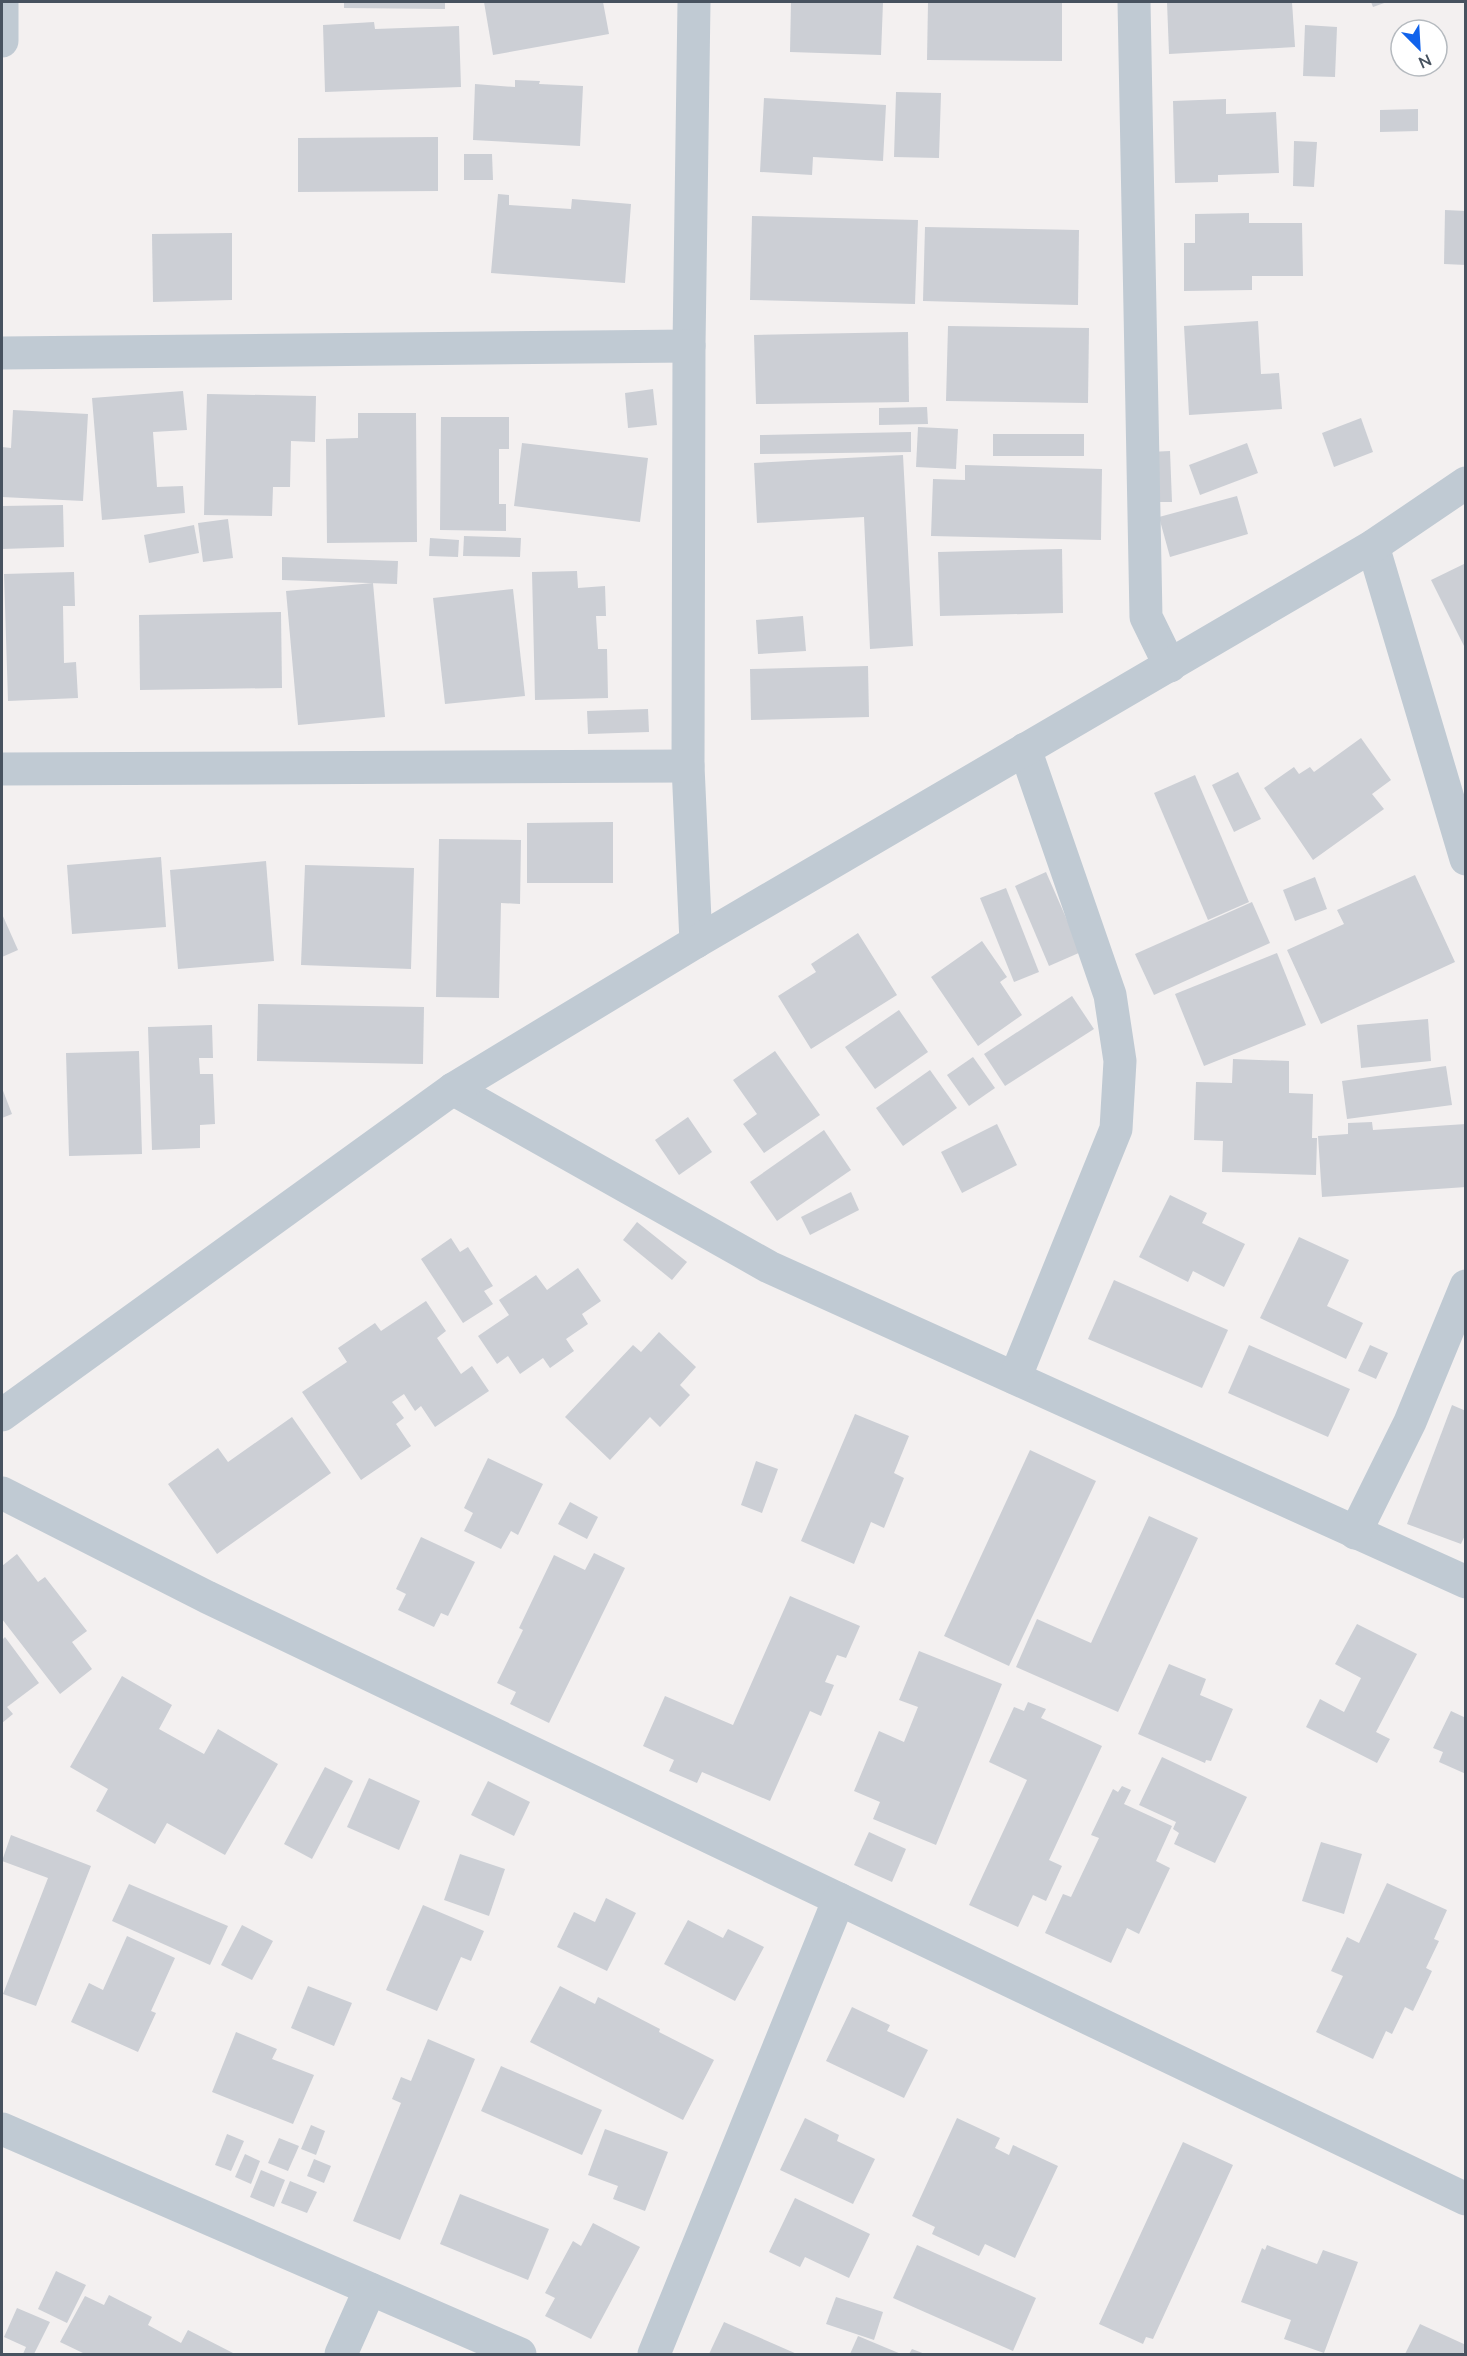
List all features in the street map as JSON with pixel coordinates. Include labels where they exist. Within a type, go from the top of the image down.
[{"type":"street","points":[[2,2],[2,41]]},
{"type":"street","points":[[694,2],[689,346],[688,766],[696,942]]},
{"type":"street","points":[[1134,2],[1146,617],[1170,666]]},
{"type":"street","points":[[2,353],[689,346]]},
{"type":"street","points":[[2,1415],[453,1089],[696,942],[1373,546],[1466,483]]},
{"type":"street","points":[[1373,546],[1466,859]]},
{"type":"street","points":[[1016,1378],[1116,1129],[1120,1061],[1110,995],[1025,749]]},
{"type":"street","points":[[2,769],[688,766]]},
{"type":"street","points":[[453,1089],[769,1267],[1466,1582]]},
{"type":"street","points":[[1355,1533],[1410,1422],[1466,1286]]},
{"type":"street","points":[[2,1492],[207,1597],[1466,2199]]},
{"type":"street","points":[[654,2355],[839,1899]]},
{"type":"street","points":[[2,2129],[520,2355]]},
{"type":"street","points":[[341,2355],[370,2289]]},
{"type":"building","points":[[344,2],[445,2],[445,9],[344,8]]},
{"type":"building","points":[[484,2],[603,2],[609,34],[493,55]]},
{"type":"building","points":[[791,2],[883,2],[881,55],[790,52]]},
{"type":"building","points":[[928,2],[1062,2],[1062,61],[927,60]]},
{"type":"building","points":[[1167,2],[1292,2],[1295,47],[1169,54]]},
{"type":"building","points":[[1371,2],[1387,2],[1373,7]]},
{"type":"building","points":[[374,22],[375,29],[459,26],[461,87],[325,92],[323,25]]},
{"type":"building","points":[[1305,25],[1337,27],[1335,77],[1303,76]]},
{"type":"building","points":[[515,80],[540,81],[539,84],[583,86],[580,146],[473,140],[475,84],[515,87]]},
{"type":"building","points":[[896,92],[941,93],[939,158],[894,157]]},
{"type":"building","points":[[764,98],[886,105],[883,161],[813,157],[812,175],[760,172]]},
{"type":"building","points":[[1226,99],[1226,114],[1276,112],[1279,173],[1218,175],[1218,182],[1175,183],[1173,101]]},
{"type":"building","points":[[1418,109],[1418,131],[1380,132],[1380,110]]},
{"type":"building","points":[[438,137],[438,191],[298,192],[298,138]]},
{"type":"building","points":[[1294,141],[1317,142],[1314,187],[1293,186]]},
{"type":"building","points":[[464,154],[492,154],[493,180],[464,180]]},
{"type":"building","points":[[498,194],[509,195],[509,205],[571,209],[572,199],[631,204],[625,283],[491,273]]},
{"type":"building","points":[[1445,210],[1466,211],[1466,265],[1444,264]]},
{"type":"building","points":[[1249,213],[1249,223],[1302,223],[1303,276],[1252,276],[1252,290],[1184,291],[1184,243],[1195,243],[1195,214]]},
{"type":"building","points":[[752,216],[918,220],[915,304],[750,300]]},
{"type":"building","points":[[925,227],[1079,230],[1078,305],[923,301]]},
{"type":"building","points":[[232,233],[232,300],[153,302],[152,234]]},
{"type":"building","points":[[1258,321],[1261,374],[1279,373],[1282,409],[1189,415],[1184,326]]},
{"type":"building","points":[[948,326],[1089,328],[1088,403],[946,401]]},
{"type":"building","points":[[908,332],[909,402],[756,404],[754,335]]},
{"type":"building","points":[[653,389],[657,425],[628,428],[625,393]]},
{"type":"building","points":[[183,391],[187,430],[153,432],[157,487],[183,486],[185,513],[102,520],[92,398]]},
{"type":"building","points":[[207,394],[316,396],[315,442],[291,441],[290,487],[273,487],[272,516],[204,515]]},
{"type":"building","points":[[927,407],[928,424],[879,425],[879,408]]},
{"type":"building","points":[[13,410],[88,414],[83,501],[2,497],[2,447],[11,448]]},
{"type":"building","points":[[358,413],[416,413],[417,542],[327,543],[326,439],[358,438]]},
{"type":"building","points":[[441,417],[509,417],[509,449],[499,449],[499,504],[506,504],[506,531],[440,530]]},
{"type":"building","points":[[1361,418],[1373,452],[1334,467],[1322,433]]},
{"type":"building","points":[[918,427],[958,429],[956,469],[916,467]]},
{"type":"building","points":[[911,432],[911,452],[760,454],[760,435]]},
{"type":"building","points":[[993,434],[1084,434],[1084,456],[993,456]]},
{"type":"building","points":[[522,443],[648,458],[640,522],[514,506]]},
{"type":"building","points":[[1247,443],[1258,473],[1200,495],[1189,465]]},
{"type":"building","points":[[1170,451],[1172,502],[1150,502],[1149,452]]},
{"type":"building","points":[[903,455],[913,646],[870,649],[864,517],[757,523],[754,463]]},
{"type":"building","points":[[965,465],[1102,469],[1101,540],[931,536],[933,479],[965,480]]},
{"type":"building","points":[[1237,496],[1248,534],[1170,557],[1159,517]]},
{"type":"building","points":[[63,505],[64,547],[2,549],[2,506]]},
{"type":"building","points":[[228,519],[233,558],[203,562],[198,523]]},
{"type":"building","points":[[194,525],[199,553],[149,563],[144,535]]},
{"type":"building","points":[[464,536],[521,538],[520,557],[463,556]]},
{"type":"building","points":[[430,538],[459,540],[458,557],[429,556]]},
{"type":"building","points":[[1062,549],[1063,613],[940,616],[938,552]]},
{"type":"building","points":[[282,557],[398,561],[397,584],[282,580]]},
{"type":"building","points":[[1466,563],[1466,650],[1431,580]]},
{"type":"building","points":[[577,571],[578,588],[605,586],[606,616],[596,616],[598,649],[607,649],[608,698],[535,700],[532,572]]},
{"type":"building","points":[[74,572],[75,606],[63,606],[64,663],[76,662],[78,698],[8,701],[4,574]]},
{"type":"building","points":[[373,583],[385,717],[298,725],[286,591]]},
{"type":"building","points":[[513,589],[525,696],[445,704],[433,598]]},
{"type":"building","points":[[281,612],[282,688],[140,690],[139,615]]},
{"type":"building","points":[[803,616],[806,651],[758,654],[756,620]]},
{"type":"building","points":[[868,666],[869,717],[751,720],[750,669]]},
{"type":"building","points":[[648,709],[649,732],[588,734],[587,711]]},
{"type":"building","points":[[1361,738],[1391,780],[1372,794],[1384,809],[1313,860],[1264,788],[1294,767],[1299,774],[1310,767],[1314,772]]},
{"type":"building","points":[[1238,772],[1261,819],[1234,832],[1212,785]]},
{"type":"building","points":[[1195,775],[1249,902],[1208,920],[1154,793]]},
{"type":"building","points":[[613,822],[613,883],[527,883],[527,823]]},
{"type":"building","points":[[439,839],[521,840],[520,904],[501,903],[499,998],[436,997]]},
{"type":"building","points":[[161,857],[166,927],[72,934],[67,865]]},
{"type":"building","points":[[266,861],[274,961],[178,969],[170,870]]},
{"type":"building","points":[[305,865],[414,868],[411,969],[301,965]]},
{"type":"building","points":[[1046,872],[1081,952],[1049,966],[1015,886]]},
{"type":"building","points":[[1415,875],[1455,962],[1321,1024],[1287,950],[1344,924],[1337,910]]},
{"type":"building","points":[[1315,877],[1327,909],[1295,921],[1283,890]]},
{"type":"building","points":[[1006,888],[1039,972],[1014,982],[980,898]]},
{"type":"building","points":[[1252,902],[1270,943],[1154,995],[1135,954]]},
{"type":"building","points":[[2,914],[18,950],[2,957]]},
{"type":"building","points":[[858,933],[897,995],[811,1049],[778,996],[816,972],[811,964]]},
{"type":"building","points":[[982,941],[1007,977],[1000,982],[1022,1015],[978,1046],[931,977]]},
{"type":"building","points":[[1277,953],[1306,1025],[1204,1066],[1175,994]]},
{"type":"building","points":[[1072,996],[1094,1029],[1005,1086],[984,1054]]},
{"type":"building","points":[[258,1004],[424,1007],[423,1064],[257,1061]]},
{"type":"building","points":[[899,1010],[928,1052],[875,1089],[845,1047]]},
{"type":"building","points":[[1428,1019],[1431,1061],[1361,1068],[1357,1025]]},
{"type":"building","points":[[212,1025],[213,1058],[199,1058],[200,1074],[213,1074],[215,1124],[200,1125],[200,1148],[152,1150],[148,1027]]},
{"type":"building","points":[[139,1051],[142,1154],[69,1156],[66,1053]]},
{"type":"building","points":[[775,1051],[820,1115],[764,1153],[743,1124],[757,1114],[733,1080]]},
{"type":"building","points":[[973,1057],[995,1088],[969,1106],[947,1075]]},
{"type":"building","points":[[1233,1059],[1289,1061],[1289,1093],[1313,1094],[1312,1138],[1317,1138],[1316,1175],[1222,1172],[1223,1141],[1194,1140],[1196,1082],[1232,1083]]},
{"type":"building","points":[[1446,1066],[1452,1105],[1347,1119],[1342,1081]]},
{"type":"building","points":[[930,1070],[957,1108],[903,1146],[876,1108]]},
{"type":"building","points":[[2,1088],[12,1114],[2,1118]]},
{"type":"building","points":[[688,1117],[712,1152],[679,1175],[655,1140]]},
{"type":"building","points":[[1372,1122],[1373,1130],[1466,1124],[1466,1187],[1322,1197],[1318,1136],[1348,1134],[1348,1123]]},
{"type":"building","points":[[997,1124],[1017,1165],[962,1193],[941,1152]]},
{"type":"building","points":[[824,1130],[851,1170],[777,1221],[750,1182]]},
{"type":"building","points":[[851,1192],[859,1210],[810,1235],[801,1217]]},
{"type":"building","points":[[1170,1195],[1207,1213],[1202,1223],[1245,1244],[1224,1287],[1193,1271],[1188,1282],[1139,1257]]},
{"type":"building","points":[[637,1222],[687,1262],[672,1280],[623,1240]]},
{"type":"building","points":[[1299,1237],[1349,1260],[1327,1306],[1363,1323],[1346,1359],[1260,1318]]},
{"type":"building","points":[[451,1238],[460,1252],[468,1247],[493,1286],[484,1291],[493,1304],[463,1323],[421,1259]]},
{"type":"building","points":[[578,1268],[601,1301],[582,1314],[588,1324],[566,1339],[574,1351],[550,1368],[543,1358],[520,1374],[508,1356],[497,1364],[478,1336],[509,1315],[499,1300],[536,1275],[547,1290]]},
{"type":"building","points":[[1114,1280],[1228,1330],[1202,1388],[1088,1339]]},
{"type":"building","points":[[426,1301],[446,1331],[437,1338],[461,1374],[472,1366],[489,1391],[435,1427],[421,1406],[415,1411],[404,1394],[392,1402],[404,1418],[396,1424],[411,1446],[361,1480],[302,1392],[347,1362],[338,1348],[375,1323],[381,1331]]},
{"type":"building","points":[[659,1332],[696,1367],[680,1385],[690,1395],[660,1427],[650,1417],[610,1460],[565,1417],[633,1345],[641,1352]]},
{"type":"building","points":[[1249,1345],[1350,1389],[1328,1437],[1228,1393]]},
{"type":"building","points":[[1370,1345],[1388,1353],[1376,1379],[1358,1371]]},
{"type":"building","points":[[1452,1405],[1466,1411],[1466,1533],[1461,1544],[1407,1524]]},
{"type":"building","points":[[855,1414],[909,1436],[894,1473],[904,1478],[884,1528],[871,1522],[854,1564],[801,1541]]},
{"type":"building","points":[[292,1417],[331,1473],[217,1554],[168,1484],[218,1448],[228,1462]]},
{"type":"building","points":[[1030,1450],[1096,1481],[1009,1666],[944,1636]]},
{"type":"building","points":[[488,1458],[543,1484],[518,1535],[511,1531],[501,1549],[464,1531],[473,1513],[464,1508]]},
{"type":"building","points":[[756,1461],[778,1469],[762,1513],[741,1505]]},
{"type":"building","points":[[570,1502],[598,1517],[587,1539],[558,1524]]},
{"type":"building","points":[[1149,1516],[1198,1538],[1118,1712],[1016,1667],[1037,1619],[1091,1643]]},
{"type":"building","points":[[421,1537],[475,1562],[448,1616],[441,1613],[434,1627],[398,1610],[406,1594],[396,1589]]},
{"type":"building","points":[[594,1553],[625,1568],[549,1723],[510,1704],[516,1692],[497,1683],[523,1630],[519,1628],[554,1555],[585,1570]]},
{"type":"building","points":[[17,1554],[38,1582],[45,1577],[87,1631],[72,1642],[92,1669],[60,1694],[2,1619],[2,1566]]},
{"type":"building","points":[[790,1596],[860,1626],[846,1658],[837,1655],[825,1682],[834,1685],[821,1716],[810,1711],[770,1801],[702,1772],[697,1783],[669,1771],[674,1760],[643,1746],[665,1696],[733,1725]]},
{"type":"building","points":[[1357,1624],[1417,1654],[1376,1732],[1390,1739],[1377,1763],[1306,1727],[1320,1699],[1344,1712],[1361,1678],[1335,1664]]},
{"type":"building","points":[[5,1637],[39,1683],[7,1707],[13,1714],[2,1723],[2,1640]]},
{"type":"building","points":[[919,1651],[1002,1684],[936,1845],[873,1819],[880,1802],[854,1791],[879,1731],[904,1742],[918,1707],[899,1700]]},
{"type":"building","points":[[1169,1664],[1206,1679],[1200,1695],[1233,1709],[1211,1761],[1206,1760],[1205,1763],[1138,1734]]},
{"type":"building","points":[[122,1676],[172,1705],[159,1729],[204,1754],[218,1729],[278,1764],[225,1855],[167,1823],[155,1844],[96,1811],[108,1789],[70,1767]]},
{"type":"building","points":[[1028,1702],[1046,1709],[1041,1718],[1102,1746],[1049,1860],[1062,1866],[1046,1901],[1033,1895],[1018,1927],[969,1905],[1027,1780],[989,1762],[1014,1707],[1024,1711]]},
{"type":"building","points":[[1451,1711],[1466,1718],[1466,1774],[1439,1762],[1443,1752],[1433,1748]]},
{"type":"building","points":[[1162,1757],[1247,1797],[1215,1863],[1174,1844],[1179,1833],[1173,1829],[1176,1822],[1139,1805]]},
{"type":"building","points":[[325,1767],[353,1781],[312,1859],[284,1844]]},
{"type":"building","points":[[369,1778],[420,1801],[399,1850],[347,1827]]},
{"type":"building","points":[[488,1781],[530,1802],[514,1836],[471,1815]]},
{"type":"building","points":[[1122,1786],[1131,1790],[1124,1804],[1172,1826],[1156,1861],[1170,1868],[1139,1934],[1127,1928],[1111,1963],[1045,1933],[1063,1894],[1071,1897],[1099,1838],[1091,1835],[1113,1789],[1118,1792]]},
{"type":"building","points":[[869,1832],[906,1849],[892,1882],[854,1865]]},
{"type":"building","points":[[11,1835],[91,1866],[36,2006],[3,1994],[48,1878],[2,1861]]},
{"type":"building","points":[[1321,1842],[1362,1854],[1344,1914],[1302,1901]]},
{"type":"building","points":[[460,1854],[505,1869],[489,1916],[444,1900]]},
{"type":"building","points":[[1387,1883],[1447,1910],[1434,1939],[1439,1941],[1426,1968],[1432,1971],[1413,2011],[1405,2007],[1392,2034],[1386,2031],[1373,2059],[1316,2032],[1343,1976],[1331,1971],[1347,1937],[1359,1943]]},
{"type":"building","points":[[129,1884],[228,1926],[210,1965],[112,1921]]},
{"type":"building","points":[[606,1898],[636,1913],[607,1971],[557,1947],[574,1912],[595,1922]]},
{"type":"building","points":[[423,1905],[484,1931],[471,1961],[461,1957],[437,2011],[386,1990]]},
{"type":"building","points":[[688,1920],[723,1938],[728,1929],[764,1947],[735,2001],[664,1964]]},
{"type":"building","points":[[242,1925],[273,1941],[252,1980],[221,1965]]},
{"type":"building","points":[[127,1936],[175,1958],[151,2011],[156,2013],[138,2052],[71,2022],[89,1983],[103,1990]]},
{"type":"building","points":[[308,1986],[352,2003],[334,2046],[291,2028]]},
{"type":"building","points":[[560,1986],[595,2004],[598,1997],[714,2060],[683,2120],[530,2042]]},
{"type":"building","points":[[852,2007],[890,2025],[887,2031],[928,2050],[904,2098],[826,2061]]},
{"type":"building","points":[[236,2032],[277,2049],[272,2059],[314,2075],[293,2124],[212,2092]]},
{"type":"building","points":[[428,2039],[475,2059],[400,2240],[353,2221],[401,2103],[392,2099],[401,2077],[411,2081]]},
{"type":"building","points":[[501,2066],[602,2110],[582,2155],[481,2111]]},
{"type":"building","points":[[805,2118],[839,2135],[837,2141],[875,2159],[853,2204],[780,2170]]},
{"type":"building","points":[[957,2118],[1000,2138],[995,2148],[1009,2155],[1013,2145],[1058,2166],[1015,2258],[985,2244],[979,2256],[932,2234],[935,2227],[912,2216]]},
{"type":"building","points":[[311,2125],[325,2131],[316,2155],[301,2149]]},
{"type":"building","points":[[605,2129],[668,2152],[645,2211],[613,2199],[618,2186],[588,2175]]},
{"type":"building","points":[[227,2134],[244,2141],[231,2171],[215,2165]]},
{"type":"building","points":[[279,2138],[299,2146],[288,2171],[268,2163]]},
{"type":"building","points":[[1183,2142],[1233,2165],[1153,2339],[1146,2337],[1143,2344],[1099,2324]]},
{"type":"building","points":[[245,2154],[260,2161],[251,2184],[235,2177]]},
{"type":"building","points":[[314,2159],[331,2166],[324,2183],[307,2176]]},
{"type":"building","points":[[261,2170],[285,2180],[274,2207],[250,2197]]},
{"type":"building","points":[[290,2181],[317,2192],[307,2213],[281,2203]]},
{"type":"building","points":[[460,2194],[549,2229],[528,2280],[440,2244]]},
{"type":"building","points":[[795,2198],[870,2234],[849,2278],[805,2257],[800,2267],[769,2252]]},
{"type":"building","points":[[593,2223],[640,2247],[591,2339],[545,2316],[555,2298],[545,2293],[573,2241],[581,2246]]},
{"type":"building","points":[[917,2245],[1036,2298],[1013,2351],[893,2298]]},
{"type":"building","points":[[1267,2245],[1317,2264],[1323,2250],[1358,2262],[1324,2353],[1284,2339],[1291,2320],[1241,2302],[1262,2248],[1265,2250]]},
{"type":"building","points":[[56,2271],[86,2285],[67,2323],[38,2309]]},
{"type":"building","points":[[109,2295],[152,2317],[148,2325],[181,2343],[188,2330],[235,2354],[85,2354],[60,2342],[85,2296],[104,2305]]},
{"type":"building","points":[[836,2297],[883,2312],[874,2340],[826,2324]]},
{"type":"building","points":[[17,2308],[50,2322],[34,2354],[23,2354],[26,2347],[4,2337]]},
{"type":"building","points":[[724,2322],[797,2354],[709,2354]]},
{"type":"building","points":[[1420,2324],[1466,2345],[1463,2354],[1405,2354]]},
{"type":"building","points":[[858,2336],[901,2354],[850,2354]]},
{"type":"building","points":[[912,2349],[925,2354],[909,2354]]}]
